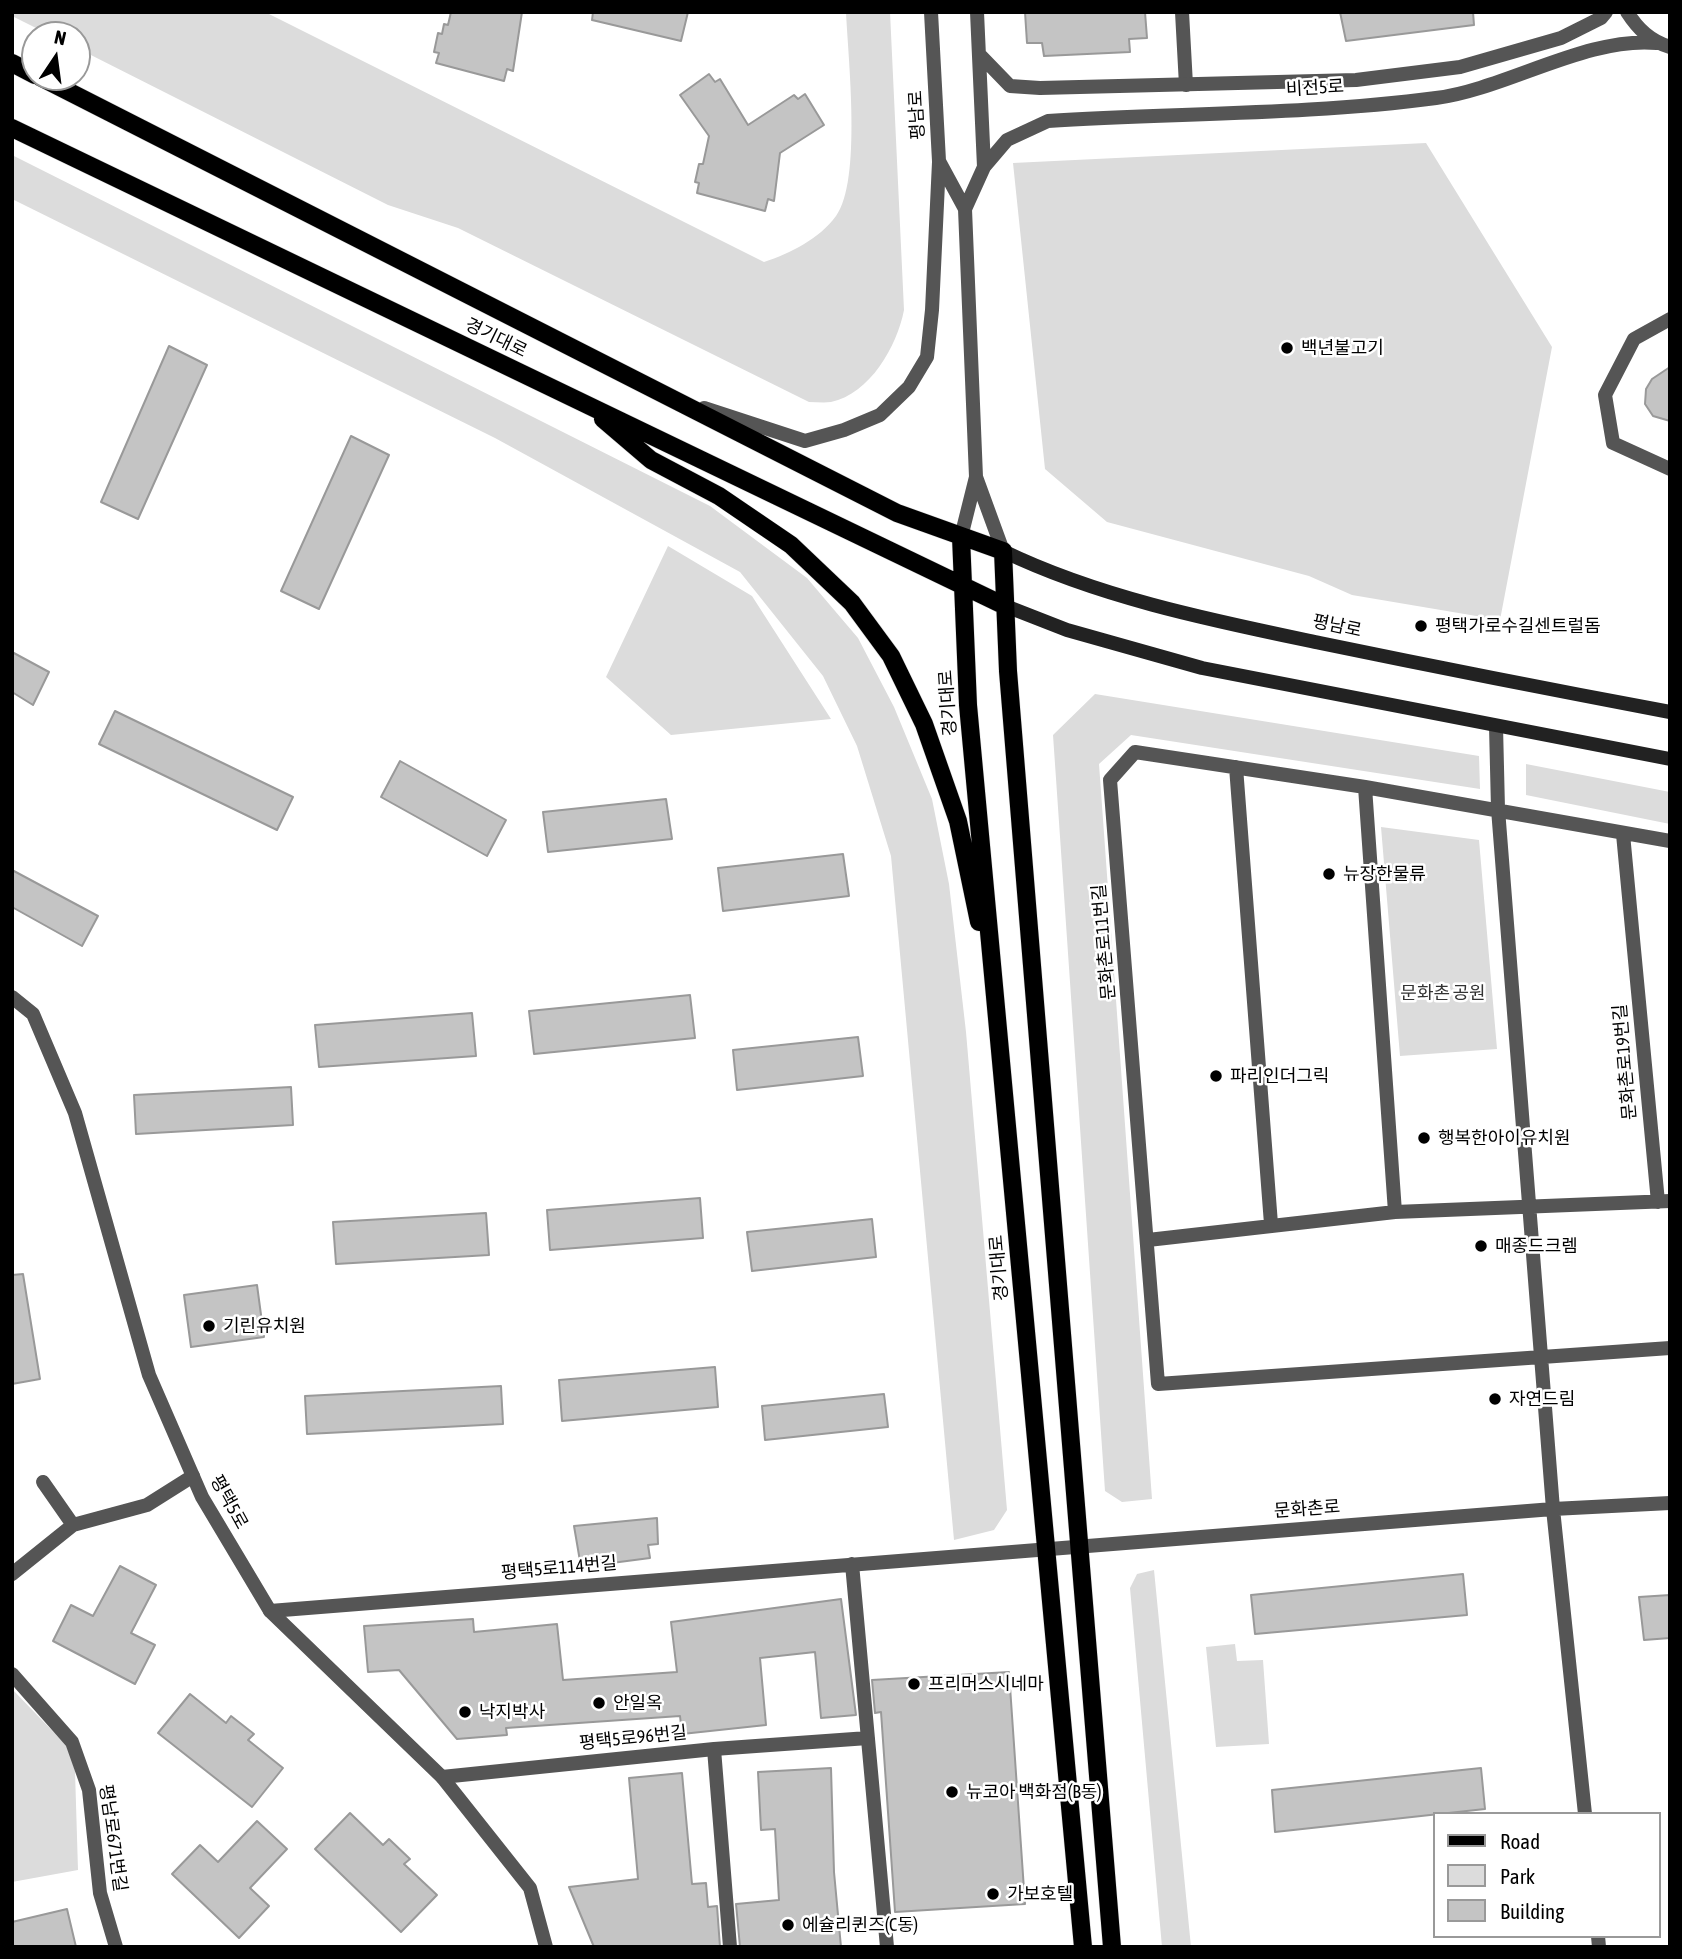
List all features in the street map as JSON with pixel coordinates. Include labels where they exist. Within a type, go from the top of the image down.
[{"type":"main road","name":"경기대로","points":[[66,91],[897,513],[1003,551],[1003,605],[1063,1547],[1083,1947]]},
{"type":"main road","name":"경기대로","points":[[12,128],[1003,605]]},
{"type":"main road","points":[[585,403],[651,460],[719,496],[791,545],[852,603],[891,656],[925,724],[958,821],[972,895],[993,977]]},
{"type":"main road","name":"경기대로","points":[[961,537],[968,705],[993,977],[1112,1947]]},
{"type":"main road","name":"평남로","points":[[1003,551],[1046,572],[1221,622],[1513,683],[1670,712]]},
{"type":"main road","points":[[1003,605],[1067,630],[1202,668],[1670,759]]},
{"type":"street","name":"평남로","points":[[931,12],[939,161],[964,209],[976,477]]},
{"type":"street","name":"평남로","points":[[964,209],[984,167],[977,12]]},
{"type":"street","points":[[1182,12],[1186,85]]},
{"type":"street","name":"비전5로","points":[[979,54],[1010,86],[1356,80],[1460,67],[1561,38],[1601,18],[1606,12]]},
{"type":"street","points":[[1627,12],[1640,30],[1663,45]]},
{"type":"street","name":"비전5로","points":[[984,167],[1007,140],[1048,121],[1439,98],[1609,47],[1641,41],[1663,45]]},
{"type":"street","points":[[652,390],[805,440],[844,430],[880,415],[909,387],[927,357],[939,161]]},
{"type":"street","points":[[1670,318],[1634,340],[1605,395],[1613,443],[1670,469]]},
{"type":"street","points":[[961,537],[976,477]]},
{"type":"street","points":[[976,477],[1003,551]]},
{"type":"street","points":[[1496,726],[1498,809],[1527,1206],[1553,1509],[1586,1812]]},
{"type":"street","name":"문화촌로11번길","points":[[1541,1356],[1158,1384],[1110,780],[1135,752],[1364,786],[1623,834]]},
{"type":"street","points":[[1236,767],[1271,1224]]},
{"type":"street","points":[[1364,786],[1395,1212]]},
{"type":"street","points":[[1623,834],[1670,841]]},
{"type":"street","name":"문화촌로19번길","points":[[1527,1206],[1664,1201],[1623,834]]},
{"type":"street","name":"평택5로","points":[[12,997],[33,1014],[75,1113],[149,1375],[193,1476],[270,1611],[442,1777],[530,1888],[546,1947]]},
{"type":"street","points":[[1148,1240],[1395,1212],[1527,1206]]},
{"type":"street","points":[[1541,1356],[1670,1348]]},
{"type":"street","points":[[12,1574],[73,1525],[147,1505],[193,1476]]},
{"type":"street","points":[[43,1482],[73,1525]]},
{"type":"street","name":"문화촌로","points":[[1063,1547],[1553,1509],[1670,1503]]},
{"type":"street","name":"평택5로114번길","points":[[270,1611],[1063,1547]]},
{"type":"street","points":[[852,1564],[887,1947]]},
{"type":"street","name":"평남로671번길","points":[[12,1674],[72,1742],[89,1790],[100,1893],[116,1947]]},
{"type":"street","name":"평택5로96번길","points":[[442,1777],[714,1749],[868,1738]]},
{"type":"street","points":[[714,1749],[730,1947]]},
{"type":"green space","points":[[12,12],[265,12],[764,262],[804,244],[821,232],[836,216],[844,199],[851,148],[851,88],[846,12],[890,12],[904,310],[900,324],[880,366],[858,389],[831,402],[809,402],[458,228],[388,205],[91,55],[91,21],[22,21],[12,16]]},
{"type":"green space","points":[[1426,143],[1552,347],[1500,620],[1352,595],[1309,576],[1107,522],[1045,469],[1013,163]]},
{"type":"green space","points":[[12,155],[710,506],[807,578],[858,638],[894,707],[932,799],[949,884],[966,1032],[1007,1510],[994,1530],[954,1540],[891,856],[857,746],[823,676],[740,572],[495,438],[12,199]]},
{"type":"green space","points":[[668,546],[752,596],[831,719],[671,735],[606,677]]},
{"type":"green space","points":[[1095,694],[1479,756],[1480,789],[1131,735],[1099,764],[1152,1499],[1122,1502],[1105,1491],[1053,735]]},
{"type":"green space","points":[[1526,764],[1670,792],[1670,824],[1526,795]]},
{"type":"green space","name":"문화촌 공원","points":[[1381,827],[1479,840],[1497,1049],[1400,1056]]},
{"type":"green space","points":[[1154,1570],[1191,1947],[1162,1947],[1130,1588],[1137,1574]]},
{"type":"green space","points":[[1235,1644],[1237,1661],[1263,1660],[1269,1744],[1216,1747],[1206,1647]]},
{"type":"green space","points":[[12,1689],[67,1746],[75,1771],[78,1870],[12,1882]]},
{"type":"building","points":[[451,12],[522,12],[513,71],[507,69],[504,81],[436,63],[439,53],[434,52],[438,33],[442,34],[444,24],[448,25]]},
{"type":"building","points":[[593,12],[688,12],[681,41],[592,20]]},
{"type":"building","points":[[1025,12],[1145,12],[1147,38],[1129,39],[1130,52],[1044,56],[1042,43],[1027,43]]},
{"type":"building","points":[[1340,12],[1473,12],[1474,25],[1346,41]]},
{"type":"building","points":[[709,74],[715,82],[720,79],[748,125],[794,95],[798,99],[805,94],[824,125],[780,153],[774,201],[768,199],[765,211],[697,193],[699,183],[695,182],[699,164],[703,164],[709,136],[680,95]]},
{"type":"building","points":[[169,346],[207,365],[138,519],[101,502]]},
{"type":"building","points":[[1670,367],[1670,421],[1653,416],[1645,404],[1646,389],[1652,379]]},
{"type":"building","points":[[351,436],[389,455],[319,609],[281,591]]},
{"type":"building","points":[[12,652],[49,672],[33,705],[12,692]]},
{"type":"building","points":[[115,711],[293,797],[277,830],[99,744]]},
{"type":"building","points":[[400,761],[506,820],[487,856],[381,797]]},
{"type":"building","points":[[666,799],[672,839],[548,852],[543,812]]},
{"type":"building","points":[[843,854],[849,896],[723,911],[718,868]]},
{"type":"building","points":[[12,870],[98,916],[82,946],[12,907]]},
{"type":"building","points":[[690,995],[695,1038],[534,1054],[529,1011]]},
{"type":"building","points":[[472,1013],[476,1056],[319,1067],[315,1025]]},
{"type":"building","points":[[858,1037],[863,1076],[737,1090],[733,1050]]},
{"type":"building","points":[[291,1087],[293,1125],[136,1134],[134,1095]]},
{"type":"building","points":[[700,1198],[703,1238],[550,1250],[547,1210]]},
{"type":"building","points":[[486,1213],[489,1255],[336,1264],[333,1222]]},
{"type":"building","points":[[872,1219],[876,1257],[752,1271],[747,1232]]},
{"type":"building","points":[[23,1274],[40,1379],[12,1384],[12,1275]]},
{"type":"building","name":"기린유치원","points":[[257,1285],[264,1337],[191,1347],[184,1295]]},
{"type":"building","points":[[715,1367],[718,1407],[562,1421],[559,1380]]},
{"type":"building","points":[[501,1386],[503,1424],[307,1434],[305,1396]]},
{"type":"building","points":[[884,1394],[888,1427],[765,1440],[762,1406]]},
{"type":"building","points":[[657,1518],[658,1544],[648,1545],[650,1558],[581,1567],[574,1526]]},
{"type":"building","points":[[120,1566],[156,1585],[131,1633],[155,1645],[135,1684],[53,1641],[71,1605],[93,1616]]},
{"type":"building","points":[[1463,1574],[1467,1615],[1255,1634],[1251,1595]]},
{"type":"building","points":[[1670,1595],[1670,1638],[1644,1640],[1639,1597]]},
{"type":"building","points":[[841,1599],[856,1715],[821,1718],[815,1652],[760,1658],[766,1725],[682,1734],[680,1716],[506,1728],[507,1735],[457,1739],[399,1670],[368,1672],[364,1626],[473,1619],[474,1632],[557,1624],[563,1680],[677,1672],[671,1622]]},
{"type":"building","name":"뉴코아 백화점(B동)","points":[[1009,1672],[1025,1904],[895,1912],[881,1712],[875,1713],[872,1680]]},
{"type":"building","points":[[190,1694],[226,1723],[231,1716],[254,1734],[248,1740],[283,1768],[252,1807],[158,1733]]},
{"type":"building","points":[[831,1768],[834,1872],[841,1947],[740,1947],[736,1904],[779,1900],[775,1829],[761,1830],[758,1772]]},
{"type":"building","points":[[1481,1768],[1485,1809],[1434,1812],[1434,1815],[1275,1832],[1272,1790]]},
{"type":"building","points":[[682,1773],[692,1884],[706,1883],[708,1907],[717,1906],[720,1947],[594,1947],[569,1887],[638,1879],[629,1778]]},
{"type":"building","points":[[350,1813],[383,1845],[389,1839],[410,1859],[404,1864],[437,1895],[401,1932],[315,1849]]},
{"type":"building","points":[[257,1821],[287,1849],[250,1888],[269,1906],[239,1938],[172,1874],[200,1845],[218,1862]]},
{"type":"building","points":[[67,1909],[76,1947],[12,1947],[12,1922]]},
{"type":"place","name":"백년불고기","points":[[1287,348]]},
{"type":"place","name":"평택가로수길센트럴돔","points":[[1421,626]]},
{"type":"place","name":"뉴장한물류","points":[[1329,874]]},
{"type":"place","name":"파리인더그릭","points":[[1216,1076]]},
{"type":"place","name":"행복한아이유치원","points":[[1424,1138]]},
{"type":"place","name":"매종드크렘","points":[[1481,1246]]},
{"type":"place","name":"기린유치원","points":[[209,1326]]},
{"type":"place","name":"자연드림","points":[[1495,1399]]},
{"type":"place","name":"프리머스시네마","points":[[914,1684]]},
{"type":"place","name":"안일옥","points":[[599,1703]]},
{"type":"place","name":"낙지박사","points":[[465,1712]]},
{"type":"place","name":"뉴코아 백화점(B동)","points":[[952,1792]]},
{"type":"place","name":"가보호텔","points":[[993,1894]]},
{"type":"place","name":"에슐리퀸즈(C동)","points":[[788,1925]]}]
